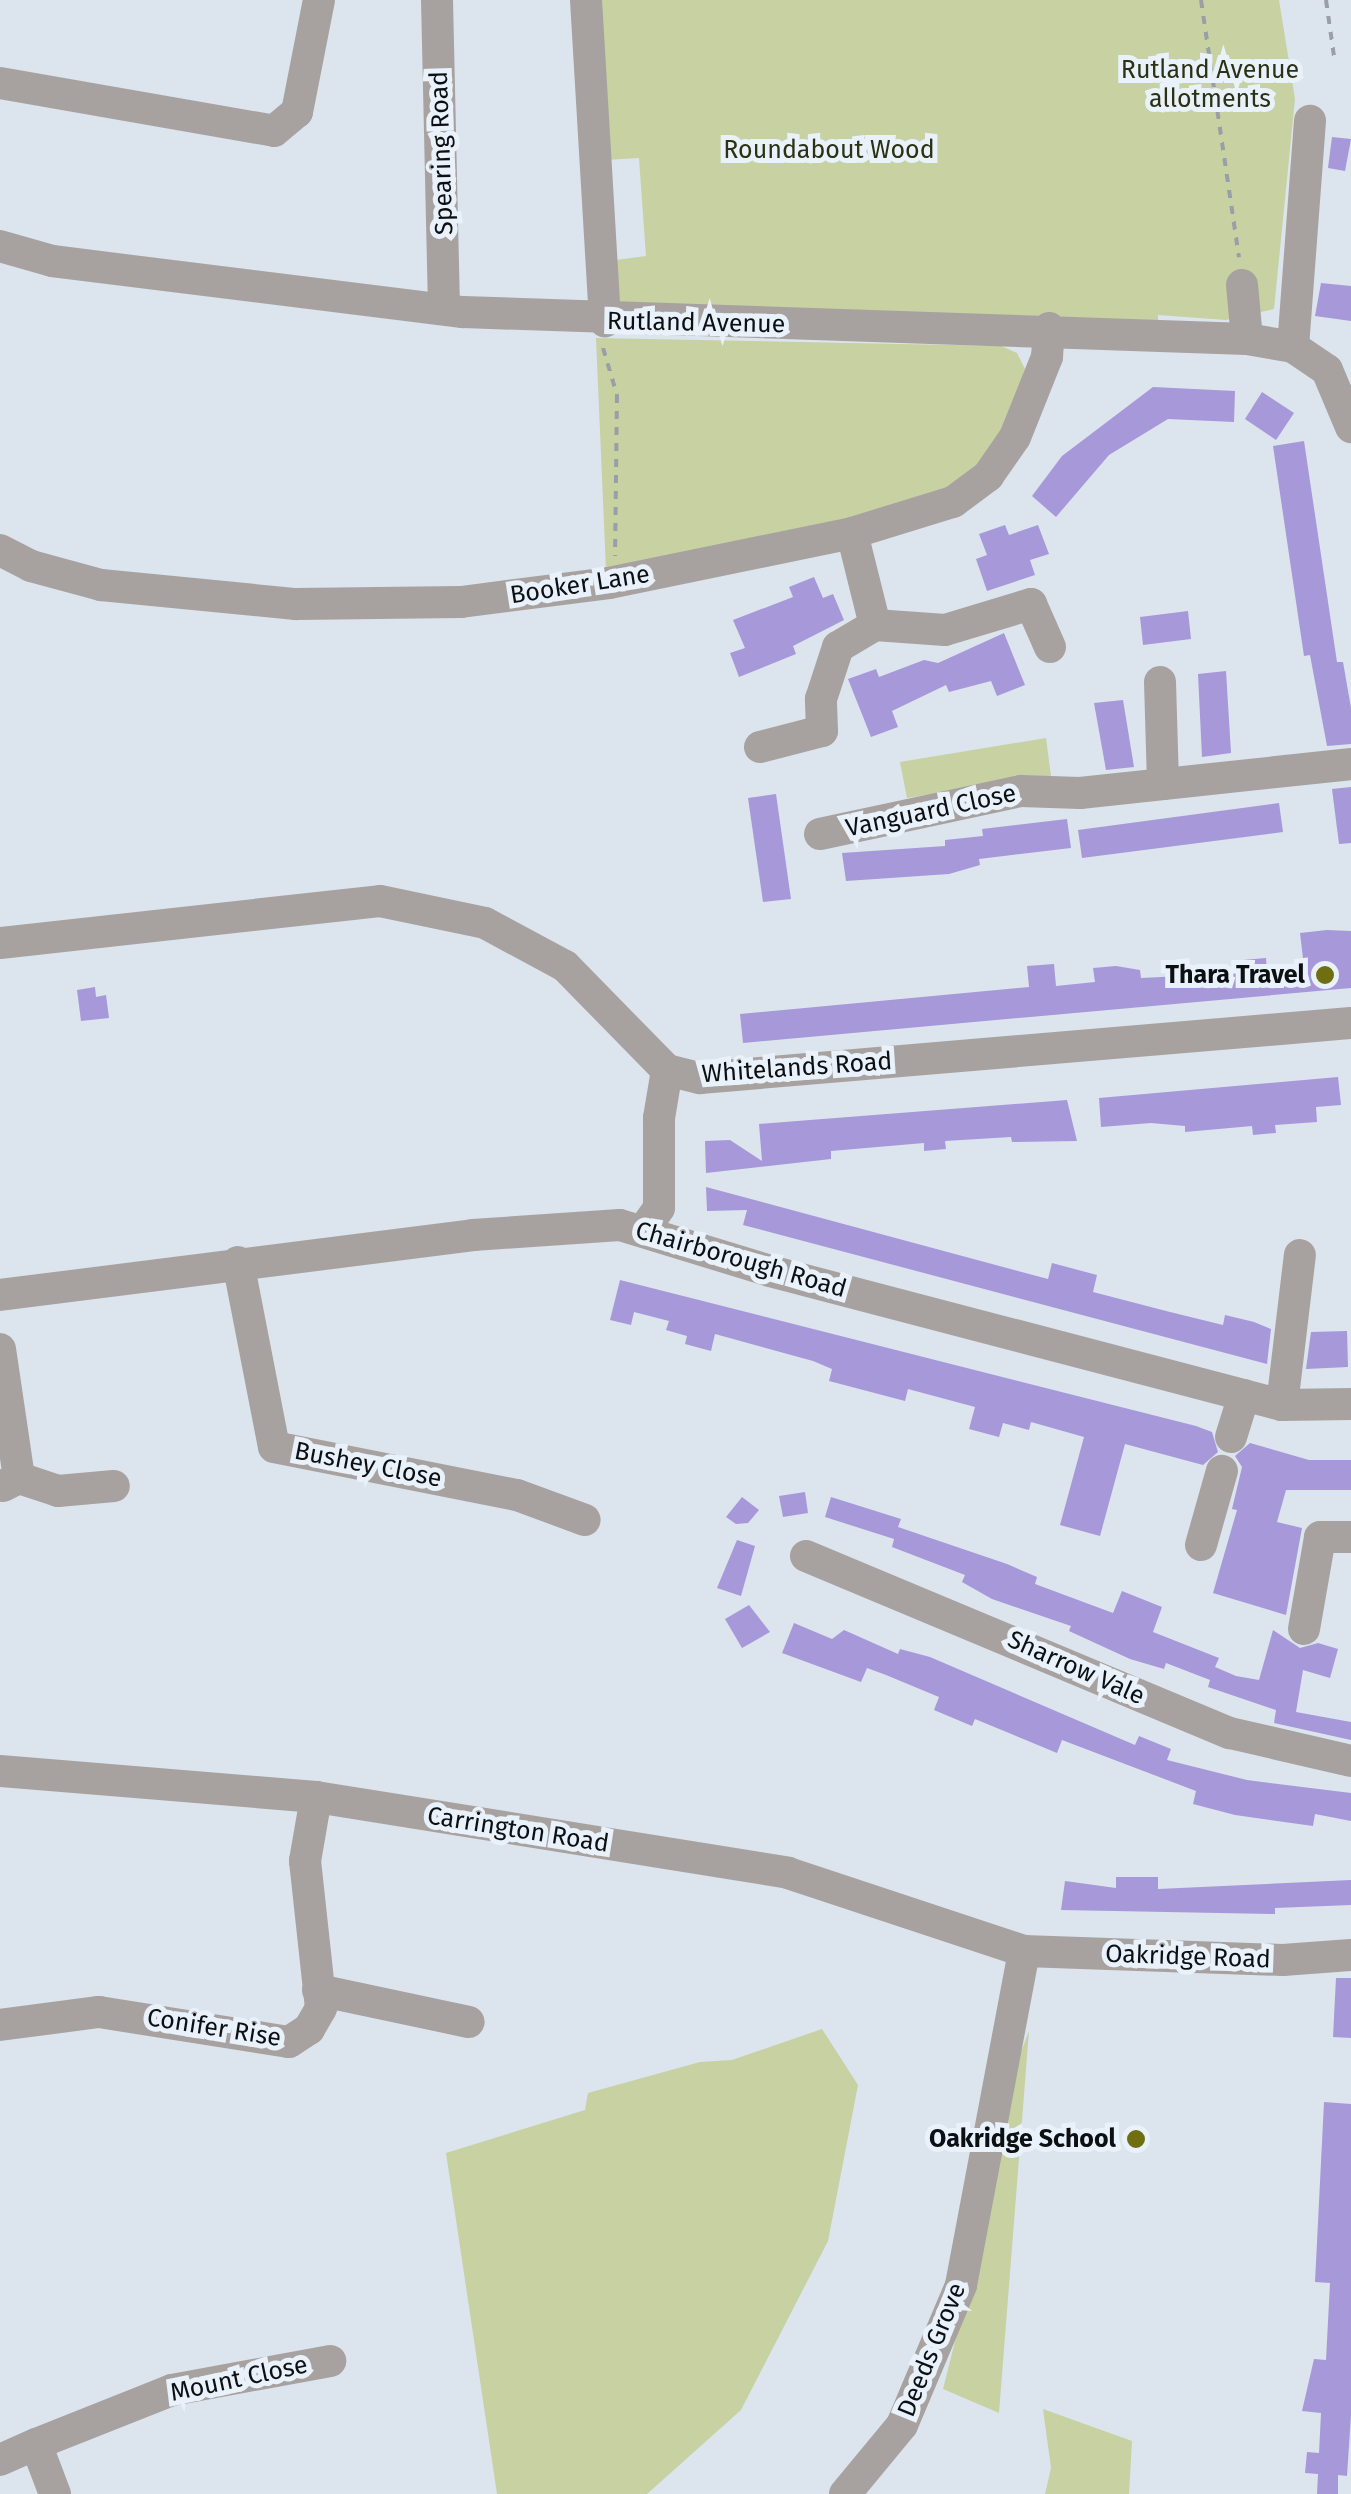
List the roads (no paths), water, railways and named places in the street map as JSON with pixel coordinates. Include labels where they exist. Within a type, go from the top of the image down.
[{"type":"street","points":[[0,83],[274,131],[297,112],[319,0]]},
{"type":"street","points":[[586,0],[602,322]]},
{"type":"street","name":"Spearing Road","points":[[435,1],[444,306]]},
{"type":"street","points":[[1310,121],[1293,346],[1327,370],[1351,428]]},
{"type":"street","name":"Rutland Avenue","points":[[0,246],[52,261],[302,296],[602,322],[1050,328],[1247,338],[1293,346]]},
{"type":"street","points":[[1242,286],[1247,338]]},
{"type":"street","name":"Booker Lane","points":[[0,550],[31,566],[102,585],[296,604],[461,602],[610,583],[852,533],[954,502],[988,476],[1015,437],[1047,356],[1050,328]]},
{"type":"street","points":[[852,533],[875,625]]},
{"type":"street","points":[[760,746],[822,732],[820,700],[838,648],[875,625],[946,630],[1031,604],[1050,647]]},
{"type":"street","points":[[1160,682],[1163,784]]},
{"type":"street","name":"Vanguard Close","points":[[820,834],[1022,791],[1080,793],[1351,764]]},
{"type":"street","name":"Whitelands Road","points":[[0,937],[380,901],[485,924],[565,966],[667,1070],[700,1078],[1351,1023]]},
{"type":"street","points":[[645,1228],[659,1208],[659,1118],[667,1070]]},
{"type":"street","name":"Chairborough Road","points":[[0,1294],[473,1235],[645,1228],[666,1241],[770,1271],[1282,1405],[1351,1404]]},
{"type":"street","points":[[1282,1405],[1300,1254]]},
{"type":"street","name":"Bushey Close","points":[[238,1262],[274,1447],[517,1494],[585,1520]]},
{"type":"street","points":[[0,1349],[10,1483],[58,1490],[114,1486]]},
{"type":"street","points":[[1231,1437],[1244,1395]]},
{"type":"street","points":[[1200,1544],[1222,1471]]},
{"type":"street","points":[[1304,1629],[1335,1537]]},
{"type":"street","name":"Sharrow Vale","points":[[806,1556],[1230,1732],[1351,1762]]},
{"type":"street","name":"Carrington Road","points":[[0,1771],[316,1797],[788,1873],[1024,1952]]},
{"type":"street","name":"Conifer Rise","points":[[0,2025],[100,2012],[289,2042],[310,2029],[321,2008],[305,1860],[316,1797]]},
{"type":"street","name":"Oakridge Road","points":[[1024,1952],[1284,1960],[1351,1956]]},
{"type":"street","name":"Deeds Grove","points":[[845,2494],[902,2425],[961,2285],[1024,1952]]},
{"type":"street","points":[[318,1990],[469,2022]]},
{"type":"street","name":"Mount Close","points":[[0,2460],[172,2390],[330,2361]]},
{"type":"street","points":[[36,2444],[55,2494]]},
{"type":"place","name":"Thara Travel","points":[[1325,975]]},
{"type":"place","name":"Oakridge School","points":[[1136,2139]]},
{"type":"park label","name":"Rutland Avenue allotments","points":[[1210,86]]},
{"type":"park label","name":"Roundabout Wood","points":[[829,150]]}]
